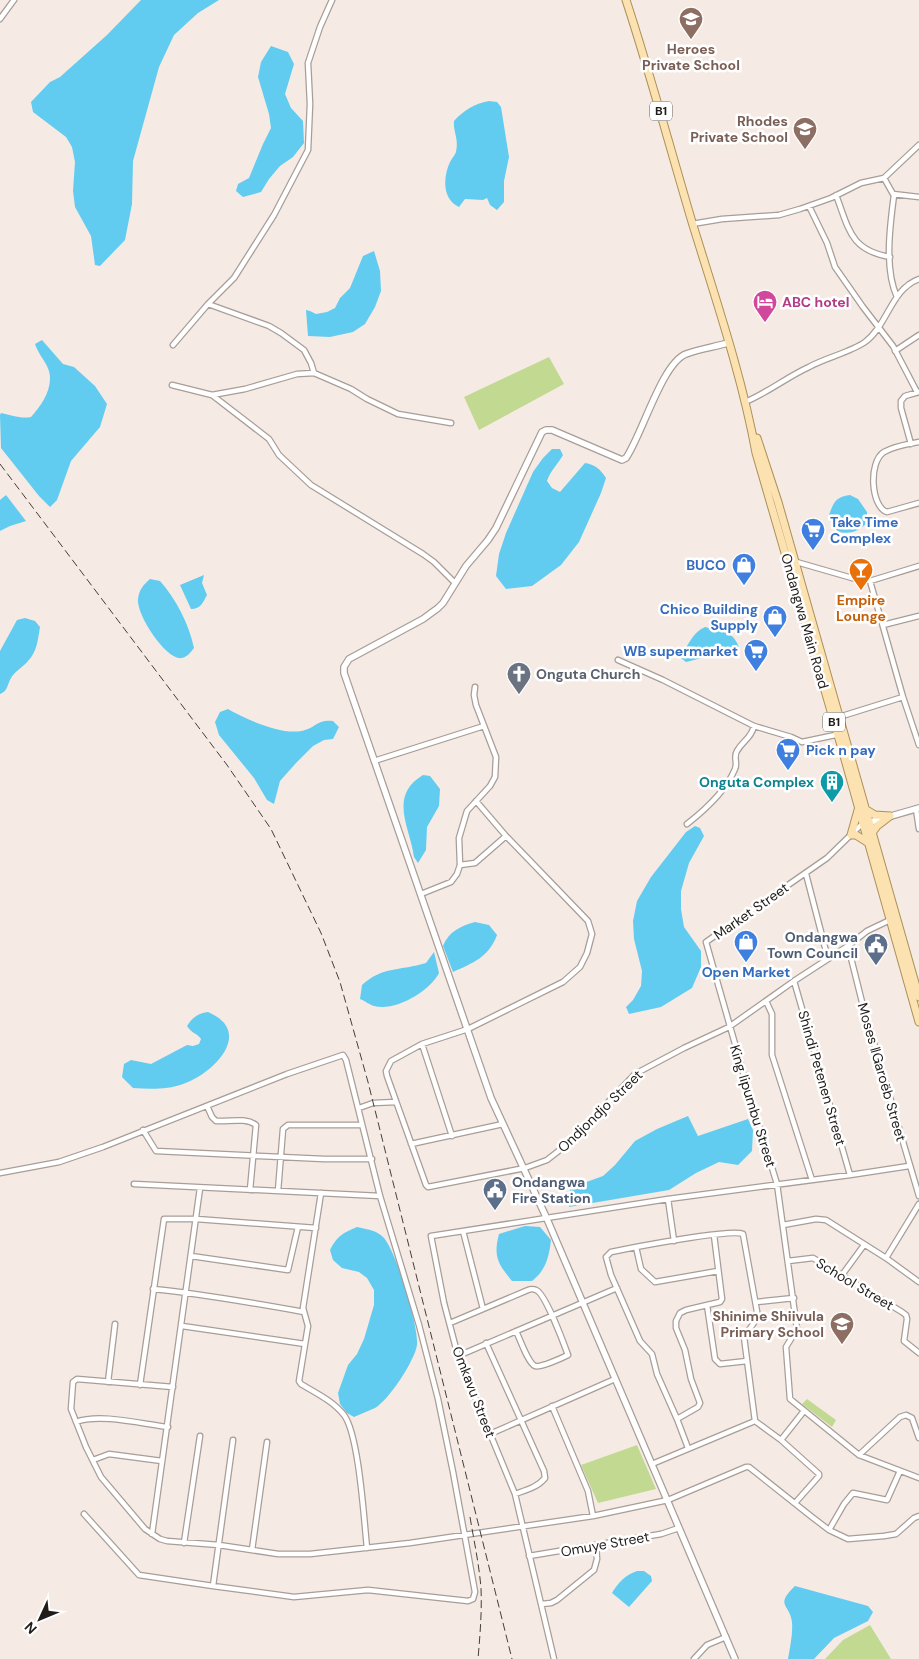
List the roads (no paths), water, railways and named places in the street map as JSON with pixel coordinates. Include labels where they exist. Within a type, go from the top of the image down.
[{"type":"main road","name":"B1","points":[[626,0],[658,102],[692,224]]},
{"type":"main road","name":"Ondangwa Main Road","points":[[692,224],[750,421],[778,502],[791,560],[862,810],[867,842],[890,921],[919,997]]},
{"type":"main road","name":"Ondangwa Main Road","points":[[822,671],[839,717],[841,734]]},
{"type":"main road","points":[[867,842],[856,835],[851,835],[862,810],[890,816]]},
{"type":"main road","points":[[872,834],[877,826],[890,816]]},
{"type":"main road","name":"Ondangwa Main Road","points":[[865,823],[872,834],[914,983],[919,1022]]},
{"type":"street","points":[[0,18],[14,0]]},
{"type":"street","points":[[173,345],[208,304],[234,278],[274,215],[308,150],[310,104],[308,62],[332,0]]},
{"type":"street","points":[[692,224],[722,218],[786,214],[810,206],[861,183],[884,178],[919,146]]},
{"type":"street","points":[[884,178],[890,192],[894,195],[919,197]]},
{"type":"street","points":[[836,195],[850,233],[857,242],[872,253],[890,257]]},
{"type":"street","points":[[894,195],[890,257],[892,284],[897,297]]},
{"type":"street","points":[[810,206],[836,267],[863,307],[880,327],[918,392],[905,396],[901,401],[901,408],[912,444]]},
{"type":"street","points":[[745,402],[755,398],[797,372],[864,343],[880,327],[902,290],[910,283],[919,279]]},
{"type":"street","points":[[208,304],[269,326],[281,333],[304,350],[314,373]]},
{"type":"street","points":[[895,351],[919,334]]},
{"type":"street","points":[[728,343],[686,354],[674,363],[626,458],[622,460],[552,430],[542,432],[496,528],[466,566],[443,603],[423,618],[349,659],[344,673],[491,1098],[548,1219],[735,1659]]},
{"type":"street","points":[[212,396],[297,374],[314,373],[352,389],[367,399],[398,414],[451,423]]},
{"type":"street","points":[[172,385],[212,396],[268,439],[278,455],[306,481],[352,512],[423,554],[455,583]]},
{"type":"street","points":[[919,442],[884,452],[876,463],[872,476],[873,485],[883,511],[887,512],[919,502]]},
{"type":"street","points":[[791,560],[852,578],[870,580],[919,566]]},
{"type":"street","points":[[870,580],[903,697],[919,745]]},
{"type":"street","points":[[883,625],[919,616]]},
{"type":"street","points":[[618,660],[663,680],[754,726],[802,742],[841,734]]},
{"type":"street","points":[[421,894],[451,882],[457,874],[460,865],[459,838],[467,811],[490,786],[495,776],[496,757],[475,700],[475,687]]},
{"type":"street","points":[[839,717],[903,697]]},
{"type":"street","points":[[374,761],[484,726]]},
{"type":"street","points":[[687,824],[706,808],[726,786],[737,766],[735,755],[738,749],[752,735],[754,726]]},
{"type":"street","points":[[476,801],[506,836],[588,921],[592,934],[587,953],[580,967],[563,982],[468,1029],[422,1044],[391,1061],[386,1076],[411,1144],[503,1124]]},
{"type":"street","points":[[865,823],[917,808],[919,829]]},
{"type":"street","name":"Market Street","points":[[730,1027],[706,942],[806,874],[827,858],[865,823]]},
{"type":"street","points":[[460,865],[475,863],[506,836]]},
{"type":"street","points":[[881,864],[890,921]]},
{"type":"street","points":[[806,874],[828,959]]},
{"type":"street","name":"Ondjondjo Street","points":[[411,1144],[428,1187],[524,1168],[547,1160],[559,1152],[634,1074],[730,1027],[867,931],[890,921]]},
{"type":"street","name":"Moses ǁGaroëb Street","points":[[848,946],[863,1006],[919,1196]]},
{"type":"street","name":"Shindi Petenen Street","points":[[794,981],[850,1175]]},
{"type":"street","points":[[766,1001],[772,1014],[772,1055],[812,1180]]},
{"type":"street","name":"King Iipumbu Street","points":[[730,1027],[777,1184],[784,1224],[797,1328],[786,1347],[790,1399],[859,1455],[918,1476]]},
{"type":"street","points":[[422,1044],[452,1136]]},
{"type":"street","points":[[0,1174],[59,1162],[103,1147],[287,1074],[343,1056],[346,1060],[380,1196],[419,1325],[438,1399],[475,1592],[473,1600],[468,1601],[368,1590],[294,1597],[138,1575],[84,1514]]},
{"type":"street","points":[[359,1108],[373,1103],[396,1102]]},
{"type":"street","points":[[207,1106],[216,1121],[245,1121],[253,1122],[256,1125],[250,1190]]},
{"type":"street","points":[[278,1191],[283,1130],[288,1125],[362,1125]]},
{"type":"street","points":[[143,1130],[156,1151],[372,1159]]},
{"type":"street","name":"Omkavu Street","points":[[554,1659],[515,1494],[458,1356],[444,1304],[431,1236],[668,1199],[909,1166]]},
{"type":"street","points":[[134,1184],[380,1196]]},
{"type":"street","points":[[152,1534],[200,1188]]},
{"type":"street","points":[[321,1193],[304,1312],[308,1326],[299,1381],[335,1405],[347,1420],[355,1446],[367,1548]]},
{"type":"street","points":[[668,1199],[674,1241]]},
{"type":"street","points":[[886,1258],[919,1204]]},
{"type":"street","points":[[140,1385],[163,1220],[166,1218],[196,1219],[316,1228]]},
{"type":"street","points":[[784,1224],[821,1218],[886,1258],[919,1282]]},
{"type":"street","points":[[191,1256],[288,1270],[298,1226]]},
{"type":"street","points":[[463,1230],[483,1309]]},
{"type":"street","points":[[688,1448],[657,1374],[652,1354],[640,1341],[606,1257],[612,1252],[636,1247],[739,1232],[743,1234],[758,1317],[744,1337],[755,1421],[781,1440],[819,1474],[795,1503]]},
{"type":"street","points":[[677,1419],[698,1407],[700,1403],[691,1379],[685,1350],[676,1328],[676,1321],[680,1313],[686,1310],[720,1302],[722,1299],[714,1235]]},
{"type":"street","points":[[842,1275],[864,1244]]},
{"type":"street","points":[[636,1247],[641,1269],[655,1282],[718,1271]]},
{"type":"street","name":"School Street","points":[[788,1261],[813,1258],[906,1316],[904,1341],[919,1353]]},
{"type":"street","points":[[458,1356],[617,1288]]},
{"type":"street","points":[[153,1289],[186,1292],[304,1312]]},
{"type":"street","points":[[450,1322],[528,1290],[538,1290],[546,1302],[568,1355],[536,1367],[529,1360],[516,1331]]},
{"type":"street","points":[[756,1302],[794,1298]]},
{"type":"street","points":[[708,1305],[715,1359],[717,1362],[720,1364],[747,1361]]},
{"type":"street","points":[[108,1382],[115,1324]]},
{"type":"street","points":[[182,1326],[305,1344]]},
{"type":"street","points":[[486,1343],[544,1470],[545,1478],[535,1487],[515,1494]]},
{"type":"street","points":[[490,1434],[615,1378]]},
{"type":"street","points":[[173,1387],[76,1379],[73,1382],[70,1404],[76,1422],[101,1477],[145,1530],[167,1541],[278,1554],[310,1554],[367,1548],[593,1516],[668,1500],[746,1466],[829,1530],[848,1539],[896,1534],[914,1518],[919,1516]]},
{"type":"street","points":[[552,1406],[588,1491],[593,1516]]},
{"type":"street","points":[[781,1440],[804,1411]]},
{"type":"street","points":[[859,1455],[900,1416],[906,1415],[912,1418],[919,1438]]},
{"type":"street","points":[[76,1422],[85,1418],[98,1418],[168,1427]]},
{"type":"street","points":[[652,1464],[755,1421]]},
{"type":"street","points":[[184,1543],[200,1436]]},
{"type":"street","points":[[213,1586],[233,1440]]},
{"type":"street","points":[[252,1550],[267,1442]]},
{"type":"street","points":[[93,1460],[109,1454],[162,1462]]},
{"type":"street","points":[[829,1530],[844,1504],[853,1493],[887,1500],[900,1471]]},
{"type":"street","name":"Omuye Street","points":[[529,1556],[661,1534],[679,1528]]},
{"type":"street","points":[[542,1604],[557,1600],[594,1570],[597,1559],[596,1545]]},
{"type":"street","points":[[694,1659],[707,1645],[726,1637]]},
{"type":"water","points":[[141,0],[219,0],[198,13],[174,35],[159,67],[133,161],[132,204],[125,240],[100,266],[95,265],[91,236],[75,207],[73,191],[75,162],[72,147],[66,137],[33,112],[31,102],[50,82],[60,77],[107,35]]},
{"type":"water","points":[[271,46],[288,52],[294,64],[285,94],[291,108],[303,121],[304,143],[293,157],[280,166],[261,192],[243,197],[236,191],[238,184],[249,178],[271,128],[269,114],[258,77],[261,62]]},
{"type":"water","points":[[489,101],[497,102],[501,107],[509,157],[504,181],[504,202],[497,210],[490,205],[487,198],[483,200],[465,199],[459,207],[449,199],[445,181],[450,162],[456,153],[457,147],[454,121],[470,108]]},
{"type":"water","points":[[374,251],[380,271],[381,291],[375,307],[365,324],[353,332],[330,337],[308,336],[306,310],[316,314],[335,308],[340,298],[350,288],[363,256]]},
{"type":"water","points":[[42,340],[63,364],[74,367],[95,386],[107,404],[100,427],[71,461],[57,500],[50,507],[1,448],[1,413],[31,417],[47,393],[50,380],[49,373],[35,344]]},
{"type":"water","points":[[552,449],[560,449],[563,455],[547,481],[552,488],[560,492],[585,463],[597,468],[606,478],[579,542],[561,565],[532,586],[506,589],[496,576],[499,554],[506,533],[533,472]]},
{"type":"water","points":[[6,495],[26,521],[0,531],[0,500]]},
{"type":"water","points":[[850,495],[858,499],[867,512],[867,523],[854,532],[838,532],[828,518],[837,499]]},
{"type":"water","points":[[204,575],[202,583],[207,595],[203,603],[191,609],[180,585]]},
{"type":"water","points":[[150,579],[160,581],[185,621],[194,648],[182,658],[175,657],[161,645],[142,615],[138,599],[145,583]]},
{"type":"water","points":[[25,618],[35,621],[40,627],[38,641],[31,657],[13,676],[3,693],[0,694],[0,651],[17,620]]},
{"type":"water","points":[[705,627],[731,635],[740,650],[735,653],[714,655],[686,662],[681,658],[688,644],[697,632]]},
{"type":"water","points":[[228,709],[265,726],[287,731],[297,732],[328,721],[333,721],[339,727],[333,739],[324,740],[313,746],[280,781],[274,804],[267,800],[254,778],[219,735],[215,722],[220,712]]},
{"type":"water","points":[[423,775],[430,776],[440,789],[439,806],[427,827],[426,850],[418,863],[414,857],[406,823],[404,802],[406,792],[412,783]]},
{"type":"water","points":[[695,826],[700,828],[704,836],[689,863],[681,891],[681,909],[684,927],[701,951],[701,967],[692,988],[661,1007],[629,1014],[626,1007],[633,1000],[641,986],[642,971],[634,939],[633,921],[637,901],[651,877],[686,832]]},
{"type":"water","points":[[475,922],[489,925],[497,935],[494,943],[485,954],[474,962],[453,972],[443,946],[449,936],[456,930]]},
{"type":"water","points":[[434,952],[439,973],[428,987],[411,999],[392,1006],[382,1007],[372,1005],[360,999],[362,985],[370,979],[392,970],[426,963]]},
{"type":"water","points":[[208,1012],[222,1020],[228,1030],[229,1041],[224,1052],[206,1071],[195,1079],[183,1084],[158,1089],[133,1088],[122,1077],[124,1064],[131,1060],[151,1064],[187,1045],[199,1044],[201,1039],[187,1026],[196,1016]]},
{"type":"water","points":[[688,1116],[698,1136],[748,1119],[753,1130],[752,1151],[738,1165],[719,1162],[696,1173],[669,1190],[569,1207],[570,1188],[603,1176],[635,1141]]},
{"type":"water","points":[[525,1226],[540,1227],[551,1240],[549,1252],[544,1268],[532,1281],[512,1281],[503,1270],[498,1259],[497,1242],[499,1234]]},
{"type":"water","points":[[357,1227],[376,1232],[387,1243],[399,1270],[410,1305],[417,1336],[417,1345],[407,1369],[381,1404],[354,1417],[347,1413],[340,1404],[338,1393],[348,1365],[357,1354],[364,1339],[374,1305],[374,1290],[367,1278],[359,1272],[342,1268],[333,1260],[330,1250],[341,1236]]},
{"type":"water","points":[[637,1571],[644,1571],[651,1576],[652,1581],[629,1607],[612,1593],[622,1580]]},
{"type":"water","points":[[795,1586],[868,1606],[873,1612],[868,1621],[834,1638],[814,1659],[788,1659],[792,1636],[792,1622],[784,1601]]},
{"type":"railway","points":[[0,464],[227,765],[271,829],[321,933],[340,982],[368,1082],[512,1659]]},
{"type":"railway","points":[[470,1517],[481,1588],[478,1659]]},
{"type":"place","name":"Heroes Private School","points":[[691,40]]},
{"type":"place","name":"Rhodes Private School","points":[[805,150]]},
{"type":"place","name":"ABC hotel","points":[[765,323]]},
{"type":"place","name":"Take Time Complex","points":[[813,551]]},
{"type":"place","name":"BUCO","points":[[744,586]]},
{"type":"place","name":"Empire Lounge","points":[[861,591]]},
{"type":"place","name":"Chico Building Supply","points":[[775,638]]},
{"type":"place","name":"WB supermarket","points":[[756,672]]},
{"type":"place","name":"Onguta Church","points":[[519,695]]},
{"type":"place","name":"Pick n pay","points":[[788,771]]},
{"type":"place","name":"Onguta Complex","points":[[832,803]]},
{"type":"place","name":"Open Market","points":[[746,963]]},
{"type":"place","name":"Ondangwa Town Council","points":[[876,966]]},
{"type":"place","name":"Ondangwa Fire Station","points":[[495,1211]]},
{"type":"place","name":"Shinime Shiivula Primary School","points":[[842,1345]]}]
